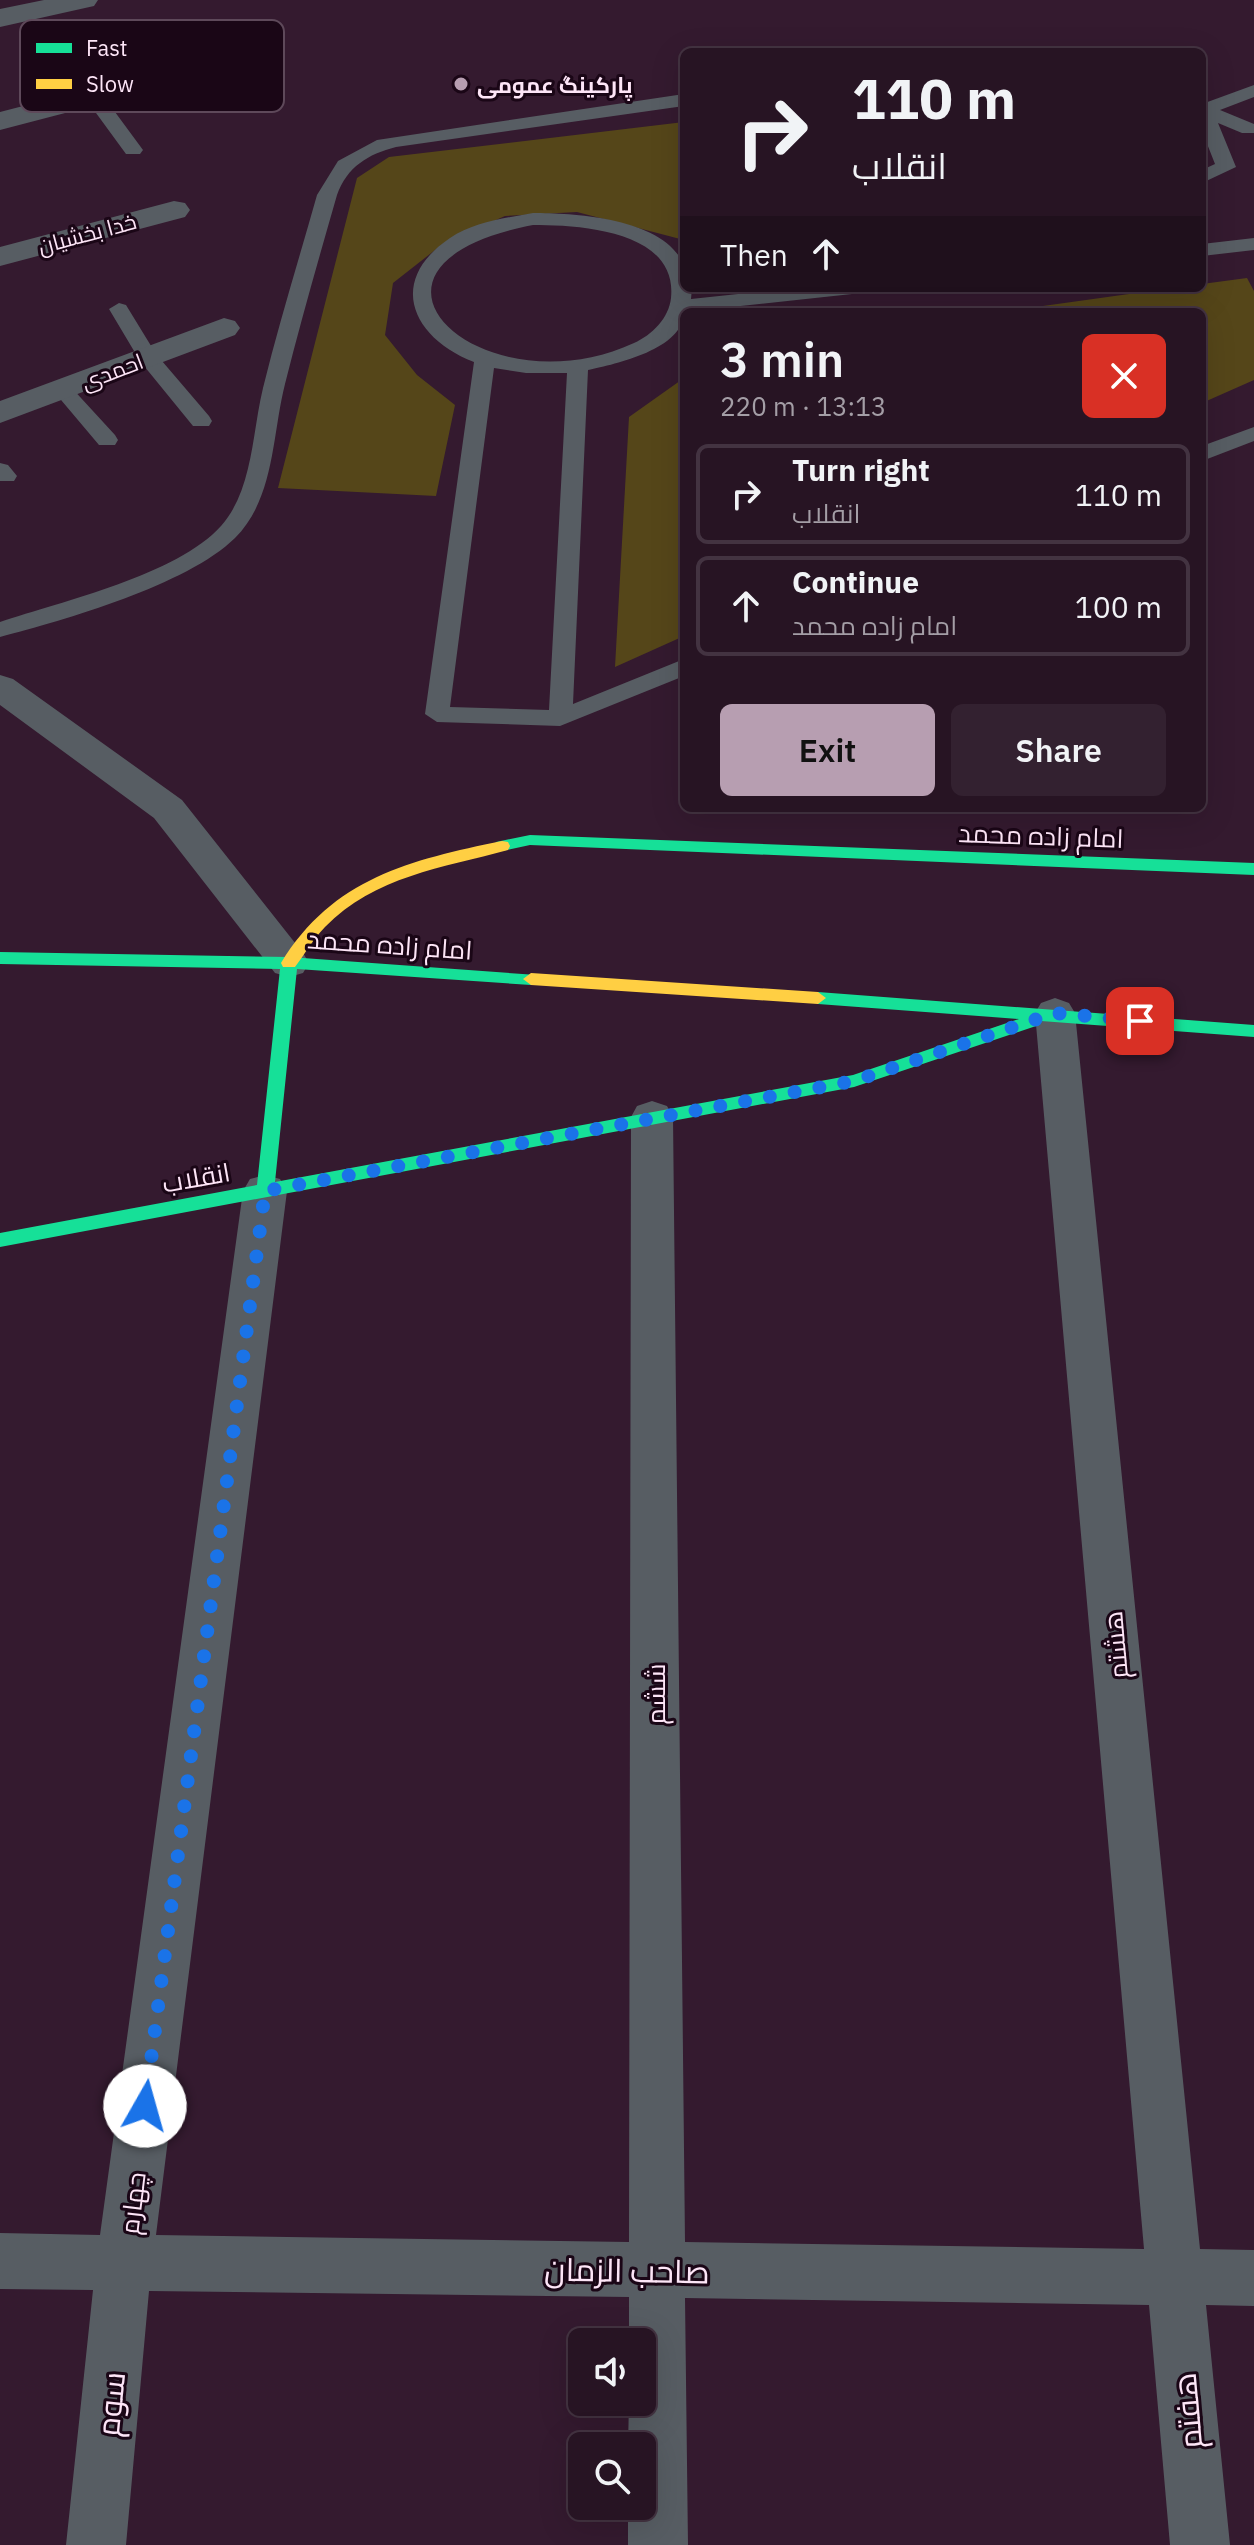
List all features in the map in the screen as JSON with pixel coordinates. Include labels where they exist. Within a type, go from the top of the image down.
[{"type":"street","points":[[0,18],[84,0]]},
{"type":"street","points":[[0,25],[17,50]]},
{"type":"street","points":[[0,121],[34,112]]},
{"type":"street","name":"خدا بخشیان","points":[[0,257],[174,210]]},
{"type":"street","name":"احمدی","points":[[0,413],[224,328]]},
{"type":"street","points":[[0,687],[168,809],[289,963],[265,1191]]},
{"type":"street","name":"امام زاده محمد","points":[[289,963],[323,919],[361,893],[429,862],[530,840],[1254,869]]},
{"type":"street","name":"امام زاده محمد","points":[[0,958],[289,963],[1055,1013],[1254,1031]]},
{"type":"street","name":"انقلاب","points":[[0,1240],[854,1081],[1055,1013]]},
{"type":"street","name":"هشتم","points":[[1055,1013],[1174,2277]]},
{"type":"street","name":"ششم","points":[[652,1117],[658,2545]]},
{"type":"street","name":"چهارم","points":[[124,2263],[265,1191]]},
{"type":"street","name":"صاحب الزمان","points":[[0,2261],[1254,2278]]},
{"type":"street","name":"سوم","points":[[96,2545],[124,2263]]},
{"type":"street","name":"هفتم","points":[[1174,2277],[1200,2545]]},
{"type":"lane","points":[[1206,109],[1254,91]]},
{"type":"lane","points":[[0,630],[153,576],[188,560],[227,533],[251,499],[273,391],[327,195],[332,178],[350,159],[368,147],[396,141],[680,101]]},
{"type":"lane","points":[[1206,111],[1252,131]]},
{"type":"lane","points":[[99,112],[133,150]]},
{"type":"lane","points":[[1206,117],[1226,167],[1206,175]]},
{"type":"lane","points":[[677,258],[613,226],[574,219],[533,219],[493,227],[459,240],[435,259],[421,283],[422,308],[438,332],[467,352],[507,364],[553,368],[597,364],[637,350],[667,330],[680,309]]},
{"type":"lane","points":[[1206,250],[1254,244]]},
{"type":"lane","points":[[683,292],[682,306],[814,292]]},
{"type":"lane","points":[[119,309],[147,357],[201,421]]},
{"type":"lane","points":[[485,358],[437,714],[560,718],[680,669]]},
{"type":"lane","points":[[560,718],[578,365]]},
{"type":"lane","points":[[63,390],[107,440]]},
{"type":"lane","points":[[1206,452],[1254,433]]},
{"type":"shaded area","points":[[680,122],[680,239],[577,212],[505,216],[444,243],[393,283],[385,335],[417,375],[455,405],[436,496],[278,488],[357,178],[389,157]]},
{"type":"shaded area","points":[[1247,278],[1254,291],[1254,380],[1206,401],[1206,308],[1029,308],[1143,292],[1206,292],[1206,283]]},
{"type":"shaded area","points":[[680,381],[680,638],[615,667],[629,417]]},
{"type":"traffic: fast","points":[[502,846],[530,840],[1254,869]]},
{"type":"traffic: fast","points":[[0,958],[289,963],[531,979]]},
{"type":"traffic: fast","points":[[265,1191],[289,963]]},
{"type":"traffic: fast","points":[[818,998],[1254,1031]]},
{"type":"traffic: fast","points":[[0,1240],[854,1081],[1033,1021]]},
{"type":"traffic: slow","points":[[289,963],[319,923],[359,892],[404,871],[502,846]]},
{"type":"traffic: slow","points":[[531,979],[818,998]]},
{"type":"place","name":"پارکینگ عمومی","points":[[461,84]]},
{"type":"route","points":[[145,2106],[265,1191],[854,1081],[1055,1013],[1140,1021]]}]
